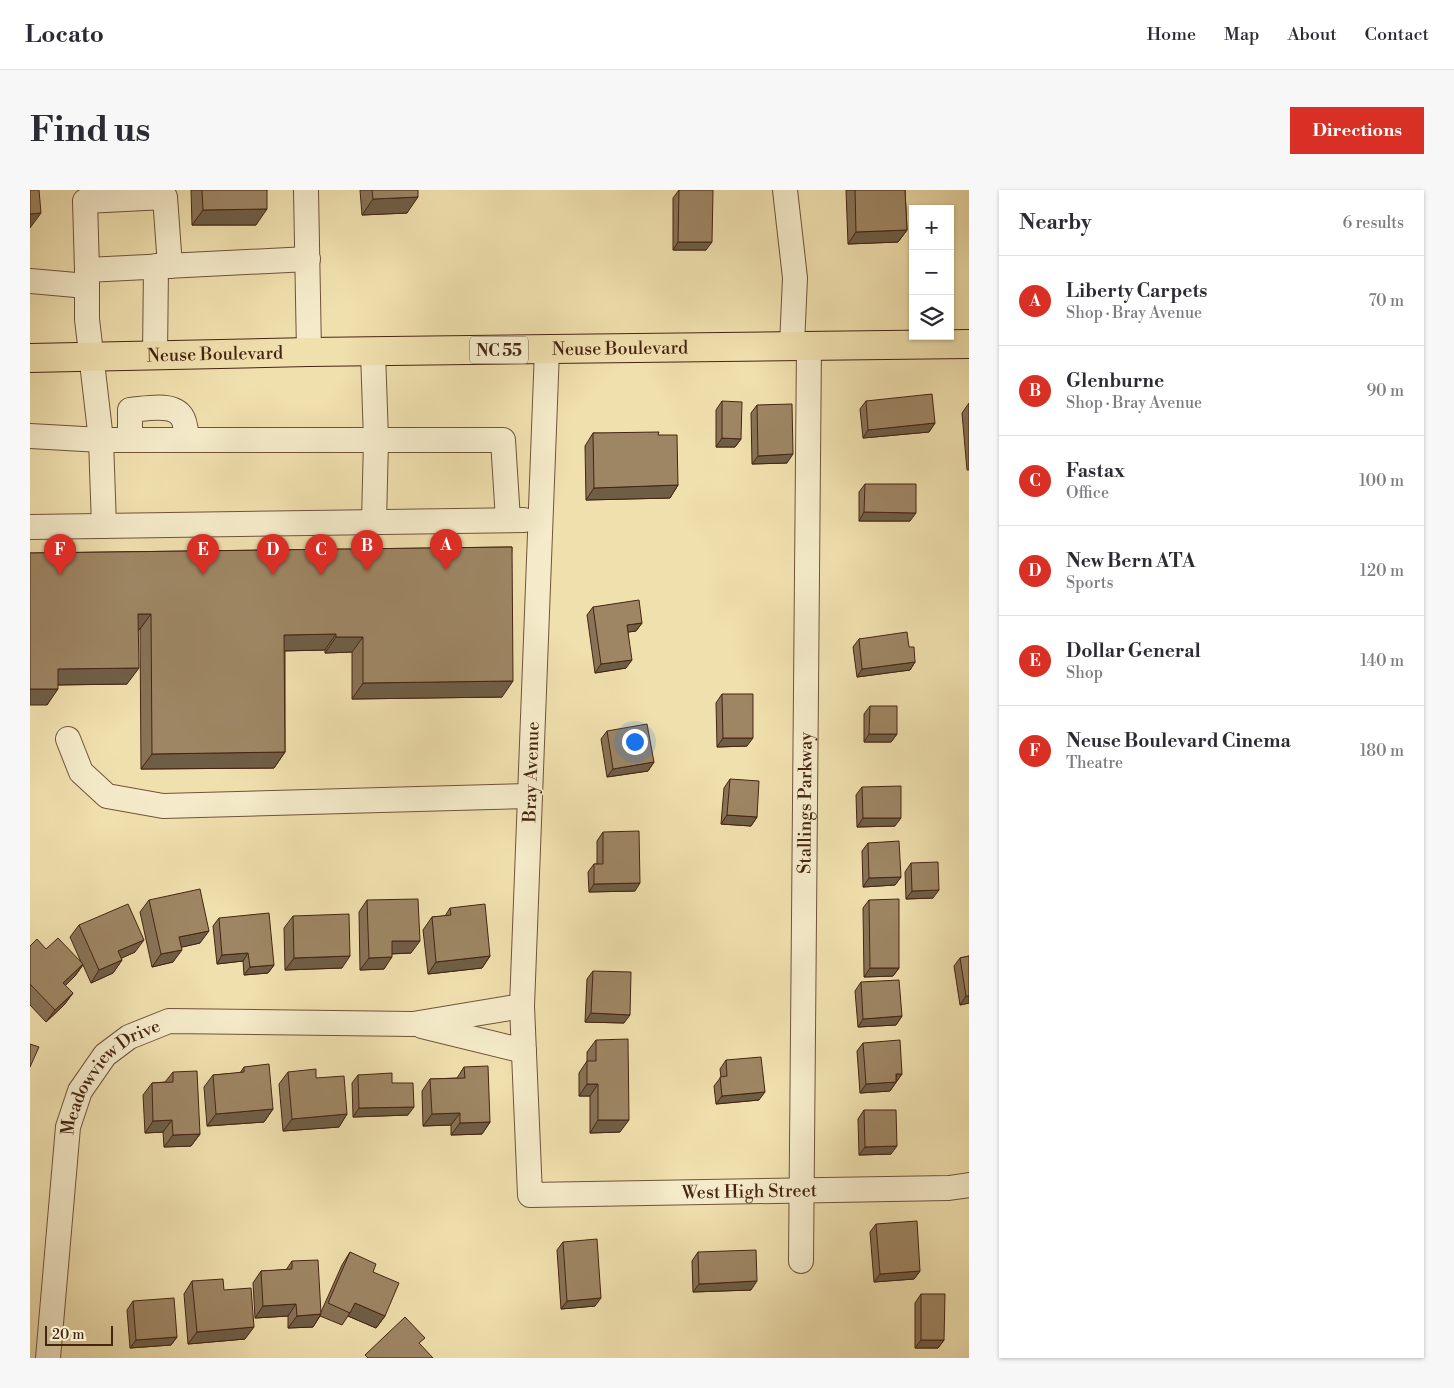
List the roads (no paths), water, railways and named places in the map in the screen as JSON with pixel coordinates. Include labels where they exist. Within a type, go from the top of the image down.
[{"type":"main road","name":"Neuse Boulevard","points":[[30,358],[309,352],[969,344]]},
{"type":"street","points":[[306,190],[309,352]]},
{"type":"street","name":"Stallings Parkway","points":[[785,190],[801,345],[801,1261]]},
{"type":"street","points":[[104,526],[101,440],[87,319],[85,201],[165,196],[163,266],[155,356]]},
{"type":"street","points":[[30,281],[87,278],[163,266],[308,260]]},
{"type":"street","name":"Bray Avenue","points":[[530,1195],[522,1006],[547,350]]},
{"type":"street","points":[[373,352],[376,440],[374,522]]},
{"type":"street","points":[[130,440],[130,410],[160,407],[177,411],[184,418],[187,440]]},
{"type":"street","points":[[30,436],[101,440],[503,440],[508,520]]},
{"type":"street","points":[[30,527],[540,520]]},
{"type":"street","points":[[68,739],[81,772],[107,796],[163,806],[530,796]]},
{"type":"street","name":"Meadowview Drive","points":[[48,1358],[68,1127],[80,1091],[105,1055],[128,1037],[169,1021],[413,1024],[522,1006]]},
{"type":"street","name":"Meadowview Drive","points":[[413,1024],[524,1051]]},
{"type":"street","name":"West High Street","points":[[530,1195],[801,1192],[969,1186]]},
{"type":"place","name":"Liberty Carpets","points":[[446,570]]},
{"type":"place","name":"Glenburne","points":[[367,571]]},
{"type":"place","name":"Neuse Boulevard Cinema","points":[[60,575]]},
{"type":"place","name":"Dollar General","points":[[203,575]]},
{"type":"place","name":"New Bern ATA","points":[[273,575]]},
{"type":"place","name":"Fastax","points":[[321,575]]}]
